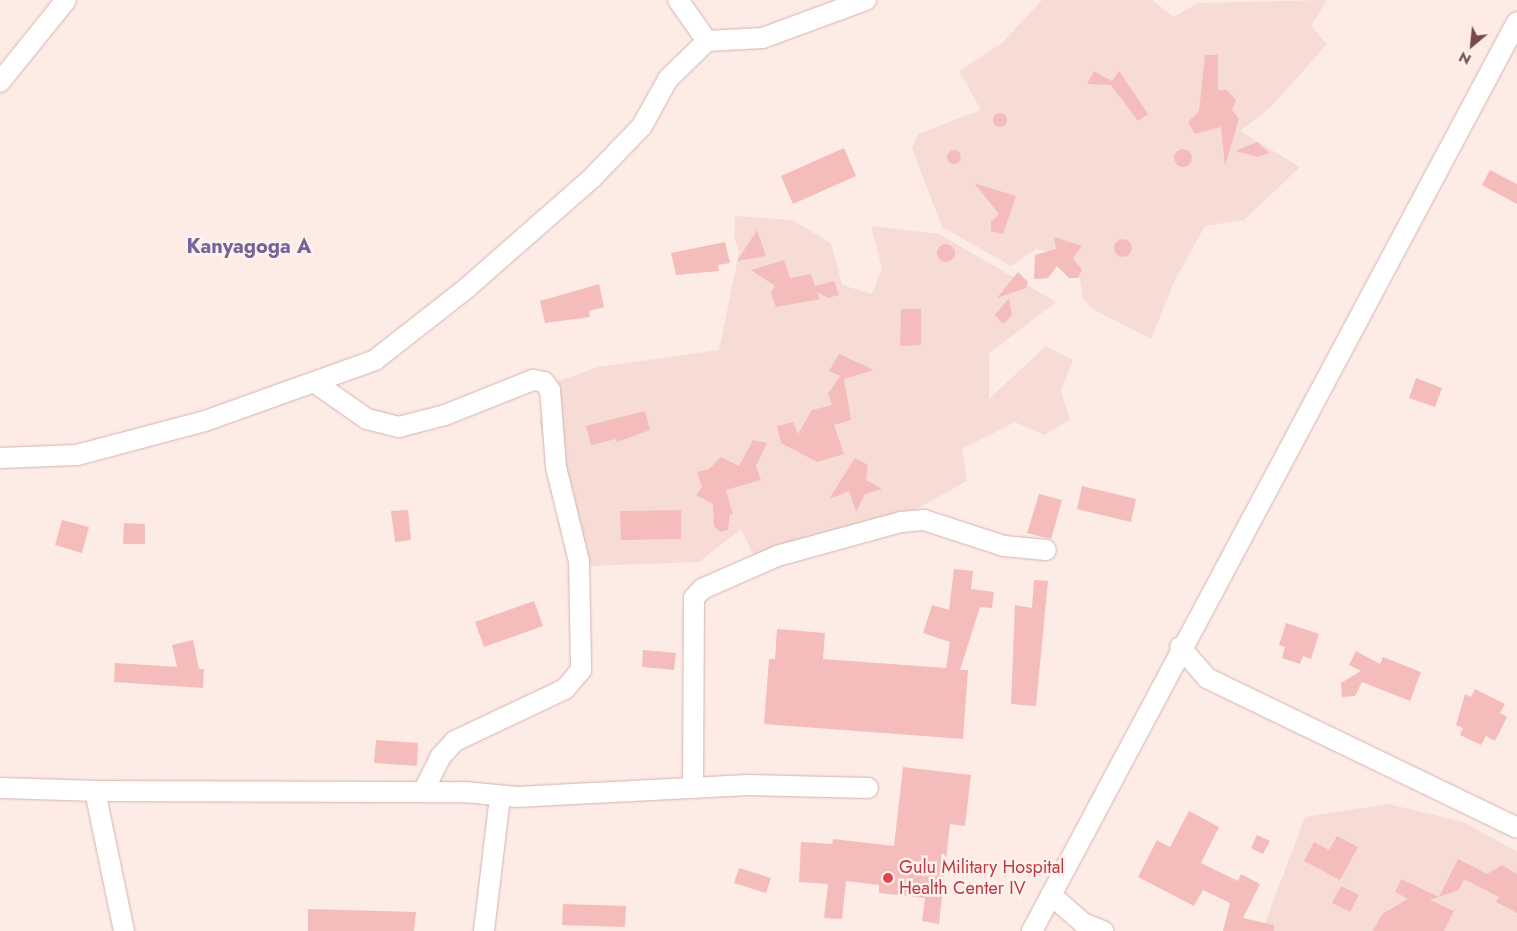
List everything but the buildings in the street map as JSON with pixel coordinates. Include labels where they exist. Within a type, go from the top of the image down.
[{"type":"street","points":[[0,82],[66,0]]},
{"type":"street","points":[[678,0],[707,41]]},
{"type":"street","points":[[0,458],[77,455],[205,421],[375,360],[468,287],[636,132],[668,79],[707,41],[763,38],[866,0]]},
{"type":"street","points":[[1032,931],[1180,647],[1517,22]]},
{"type":"street","points":[[314,382],[366,420],[399,427],[445,415],[533,380],[544,382],[550,390],[556,467],[579,561],[581,670],[565,688],[455,741],[441,756],[423,792]]},
{"type":"street","points":[[693,788],[694,598],[702,589],[777,556],[901,522],[924,520],[1004,546],[1046,550]]},
{"type":"street","points":[[1180,647],[1207,678],[1517,828]]},
{"type":"street","points":[[0,788],[95,791],[423,792],[500,796],[693,788],[868,788]]},
{"type":"street","points":[[95,791],[124,931]]},
{"type":"street","points":[[484,931],[500,796]]},
{"type":"street","points":[[1051,895],[1083,923],[1103,931]]},
{"type":"shaded area","points":[[1042,0],[1152,0],[1174,17],[1198,3],[1327,0],[1311,26],[1327,44],[1271,107],[1240,131],[1300,167],[1244,220],[1205,226],[1174,282],[1151,339],[1091,308],[1083,298],[1078,269],[1050,252],[1036,249],[1011,266],[942,227],[912,148],[918,134],[981,110],[959,71],[1002,43]]},
{"type":"shaded area","points":[[735,216],[792,220],[831,243],[842,285],[872,294],[882,268],[871,226],[939,234],[1056,302],[989,353],[989,399],[1046,346],[1073,360],[1061,391],[1070,420],[1044,435],[1015,422],[962,449],[967,481],[909,513],[761,571],[741,529],[699,562],[590,566],[560,525],[540,422],[545,386],[598,367],[719,350],[739,253],[734,236]]},
{"type":"shaded area","points":[[1388,804],[1464,822],[1517,852],[1517,931],[1262,931],[1305,817]]},
{"type":"place","name":"Gulu Military Hospital Health Center IV","points":[[888,878]]},
{"type":"district","name":"Kanyagoga A","points":[[249,246]]}]
